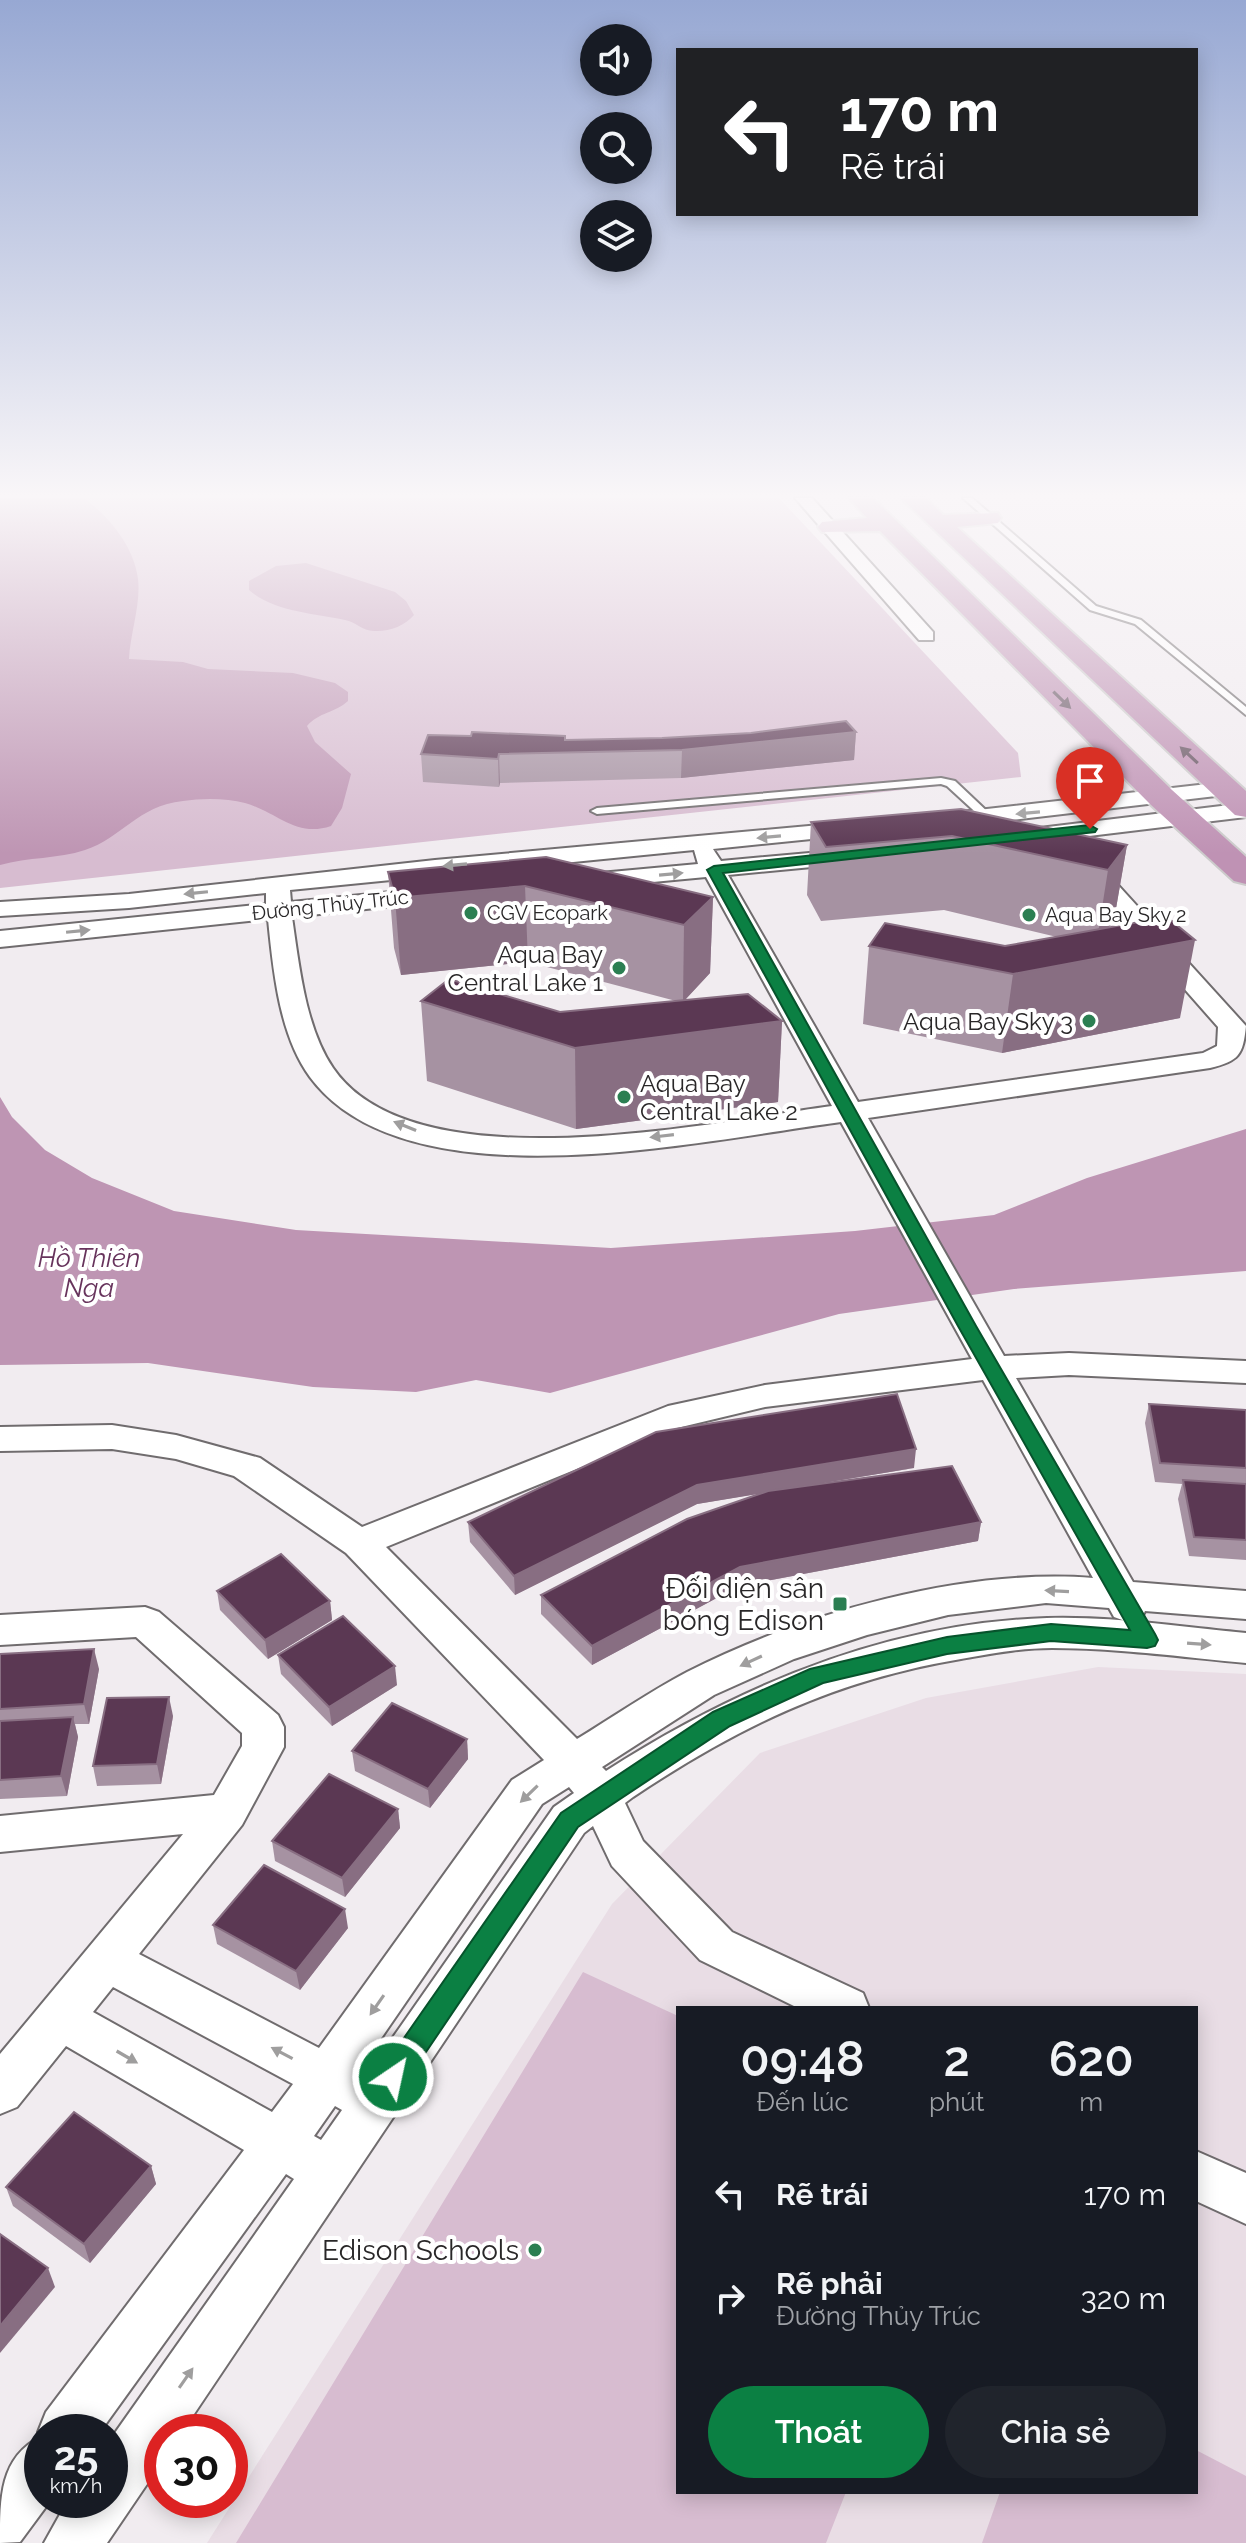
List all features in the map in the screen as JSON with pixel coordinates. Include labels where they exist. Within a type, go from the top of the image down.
[{"type":"highway","points":[[977,617],[1246,874]]},
{"type":"highway","points":[[1039,617],[1246,809]]},
{"type":"street","points":[[909,617],[926,636]]},
{"type":"street","points":[[980,842],[1059,833],[1173,807],[1225,789]]},
{"type":"street","points":[[926,822],[1173,807],[1246,809]]},
{"type":"street","name":"Đường Thủy Trúc","points":[[0,939],[278,897],[698,844],[880,826]]},
{"type":"street","points":[[278,897],[304,1036],[322,1073],[360,1107],[425,1134],[490,1146],[551,1149],[850,1113],[1210,1060],[1230,1050],[1232,1026],[1059,833]]},
{"type":"street","points":[[698,844],[967,1326],[1147,1640]]},
{"type":"street","points":[[558,884],[885,852]]},
{"type":"street","name":"Đường Thủy Trúc","points":[[0,909],[129,901],[450,894]]},
{"type":"street","points":[[359,1543],[668,1418],[765,1396],[993,1368],[1069,1364],[1246,1372]]},
{"type":"street","points":[[0,1439],[112,1437],[176,1447],[247,1467],[359,1543],[573,1762],[601,1796],[627,1853],[716,1946],[842,2006]]},
{"type":"street","points":[[79,2414],[279,2143],[527,1792],[700,1684],[780,1648],[865,1621],[948,1601],[1046,1589],[1246,1605]]},
{"type":"street","points":[[0,1630],[130,1621],[154,1627],[263,1727],[263,1747],[227,1812],[0,2091]]},
{"type":"street","points":[[128,2463],[569,1820],[601,1796],[721,1719],[818,1676],[947,1645],[1038,1634],[1246,1648]]},
{"type":"street","points":[[0,1834],[227,1812]]},
{"type":"street","points":[[107,1960],[375,2102]]},
{"type":"street","points":[[60,2018],[328,2171]]},
{"type":"street","points":[[1198,2176],[1246,2199]]},
{"type":"street","points":[[0,2522],[24,2489]]},
{"type":"street","points":[[73,2543],[90,2518]]},
{"type":"lane","points":[[1121,617],[1138,622],[1246,712]]},
{"type":"lane","points":[[597,811],[941,781],[951,783],[987,817]]},
{"type":"shaded area","points":[[0,617],[890,617],[1018,753],[1021,777],[0,888]]},
{"type":"shaded area","name":"Edison Schools","points":[[1098,1667],[1246,1674],[1246,2543],[207,2543],[223,2518],[248,2518],[248,2478],[612,1904],[760,1753],[926,1698]]},
{"type":"shaded area","points":[[583,1972],[676,2015],[676,2494],[845,2494],[826,2543],[236,2543]]},
{"type":"shaded area","points":[[1198,2451],[1246,2476],[1246,2543],[982,2543],[999,2494],[1198,2494]]},
{"type":"water","points":[[0,617],[135,617],[129,659],[183,662],[208,669],[293,673],[335,683],[348,692],[348,701],[307,726],[315,742],[351,774],[342,808],[331,826],[307,829],[238,801],[190,800],[153,809],[98,845],[85,850],[0,865]]},
{"type":"water","points":[[327,617],[412,617],[396,628],[370,631],[345,620]]},
{"type":"water","name":"Hồ Thiên Nga","points":[[0,1097],[12,1117],[45,1150],[92,1178],[174,1211],[296,1230],[611,1248],[855,1231],[994,1215],[1087,1178],[1246,1129],[1246,1271],[1014,1289],[839,1314],[550,1393],[476,1380],[416,1392],[313,1387],[148,1363],[0,1365]]},
{"type":"building","points":[[846,721],[856,732],[682,750],[499,754],[498,759],[421,754],[428,735],[471,736],[472,732],[565,736],[565,740],[662,738],[751,733]]},
{"type":"building","points":[[961,809],[1127,845],[1108,870],[952,836],[826,847],[811,822]]},
{"type":"building","points":[[546,857],[713,897],[684,925],[525,886],[395,898],[388,872]]},
{"type":"building","points":[[1167,917],[1195,940],[1013,974],[869,946],[885,923],[1005,946]]},
{"type":"building","points":[[449,979],[560,1012],[748,994],[782,1021],[575,1048],[421,1001]]},
{"type":"building","points":[[897,1394],[916,1449],[697,1485],[514,1576],[468,1522],[656,1432]]},
{"type":"building","points":[[1149,1404],[1246,1410],[1246,1468],[1160,1463]]},
{"type":"building","points":[[952,1466],[981,1522],[740,1567],[592,1646],[541,1595],[687,1519],[768,1491]]},
{"type":"building","points":[[1183,1480],[1246,1484],[1246,1540],[1194,1537]]},
{"type":"building","points":[[281,1554],[330,1601],[265,1640],[217,1591]]},
{"type":"building","points":[[343,1616],[395,1666],[329,1707],[278,1655]]},
{"type":"building","points":[[94,1649],[84,1704],[0,1709],[0,1654]]},
{"type":"building","points":[[169,1697],[157,1764],[93,1766],[107,1698]]},
{"type":"building","points":[[392,1703],[467,1739],[428,1789],[352,1751]]},
{"type":"building","points":[[73,1717],[61,1776],[0,1780],[0,1721]]},
{"type":"building","points":[[329,1774],[398,1809],[342,1878],[272,1841]]},
{"type":"building","points":[[264,1865],[345,1909],[296,1971],[213,1925]]},
{"type":"building","points":[[74,2112],[151,2166],[84,2244],[6,2187]]},
{"type":"building","points":[[0,2234],[48,2268],[0,2326]]},
{"type":"place","name":"CGV Ecopark","points":[[471,913]]},
{"type":"place","name":"Aqua Bay Sky 2","points":[[1029,915]]},
{"type":"place","name":"Aqua Bay Central Lake 1","points":[[619,968]]},
{"type":"place","name":"Aqua Bay Sky 3","points":[[1089,1021]]},
{"type":"place","name":"Aqua Bay Central Lake 2","points":[[624,1097]]},
{"type":"place","name":"Đối diện sân bóng Edison","points":[[840,1604]]},
{"type":"place","name":"Edison Schools","points":[[535,2250]]},
{"type":"route","points":[[393,2077],[569,1820],[721,1719],[818,1676],[876,1659],[947,1645],[1051,1633],[1147,1640],[967,1326],[714,870],[1090,829]]}]
